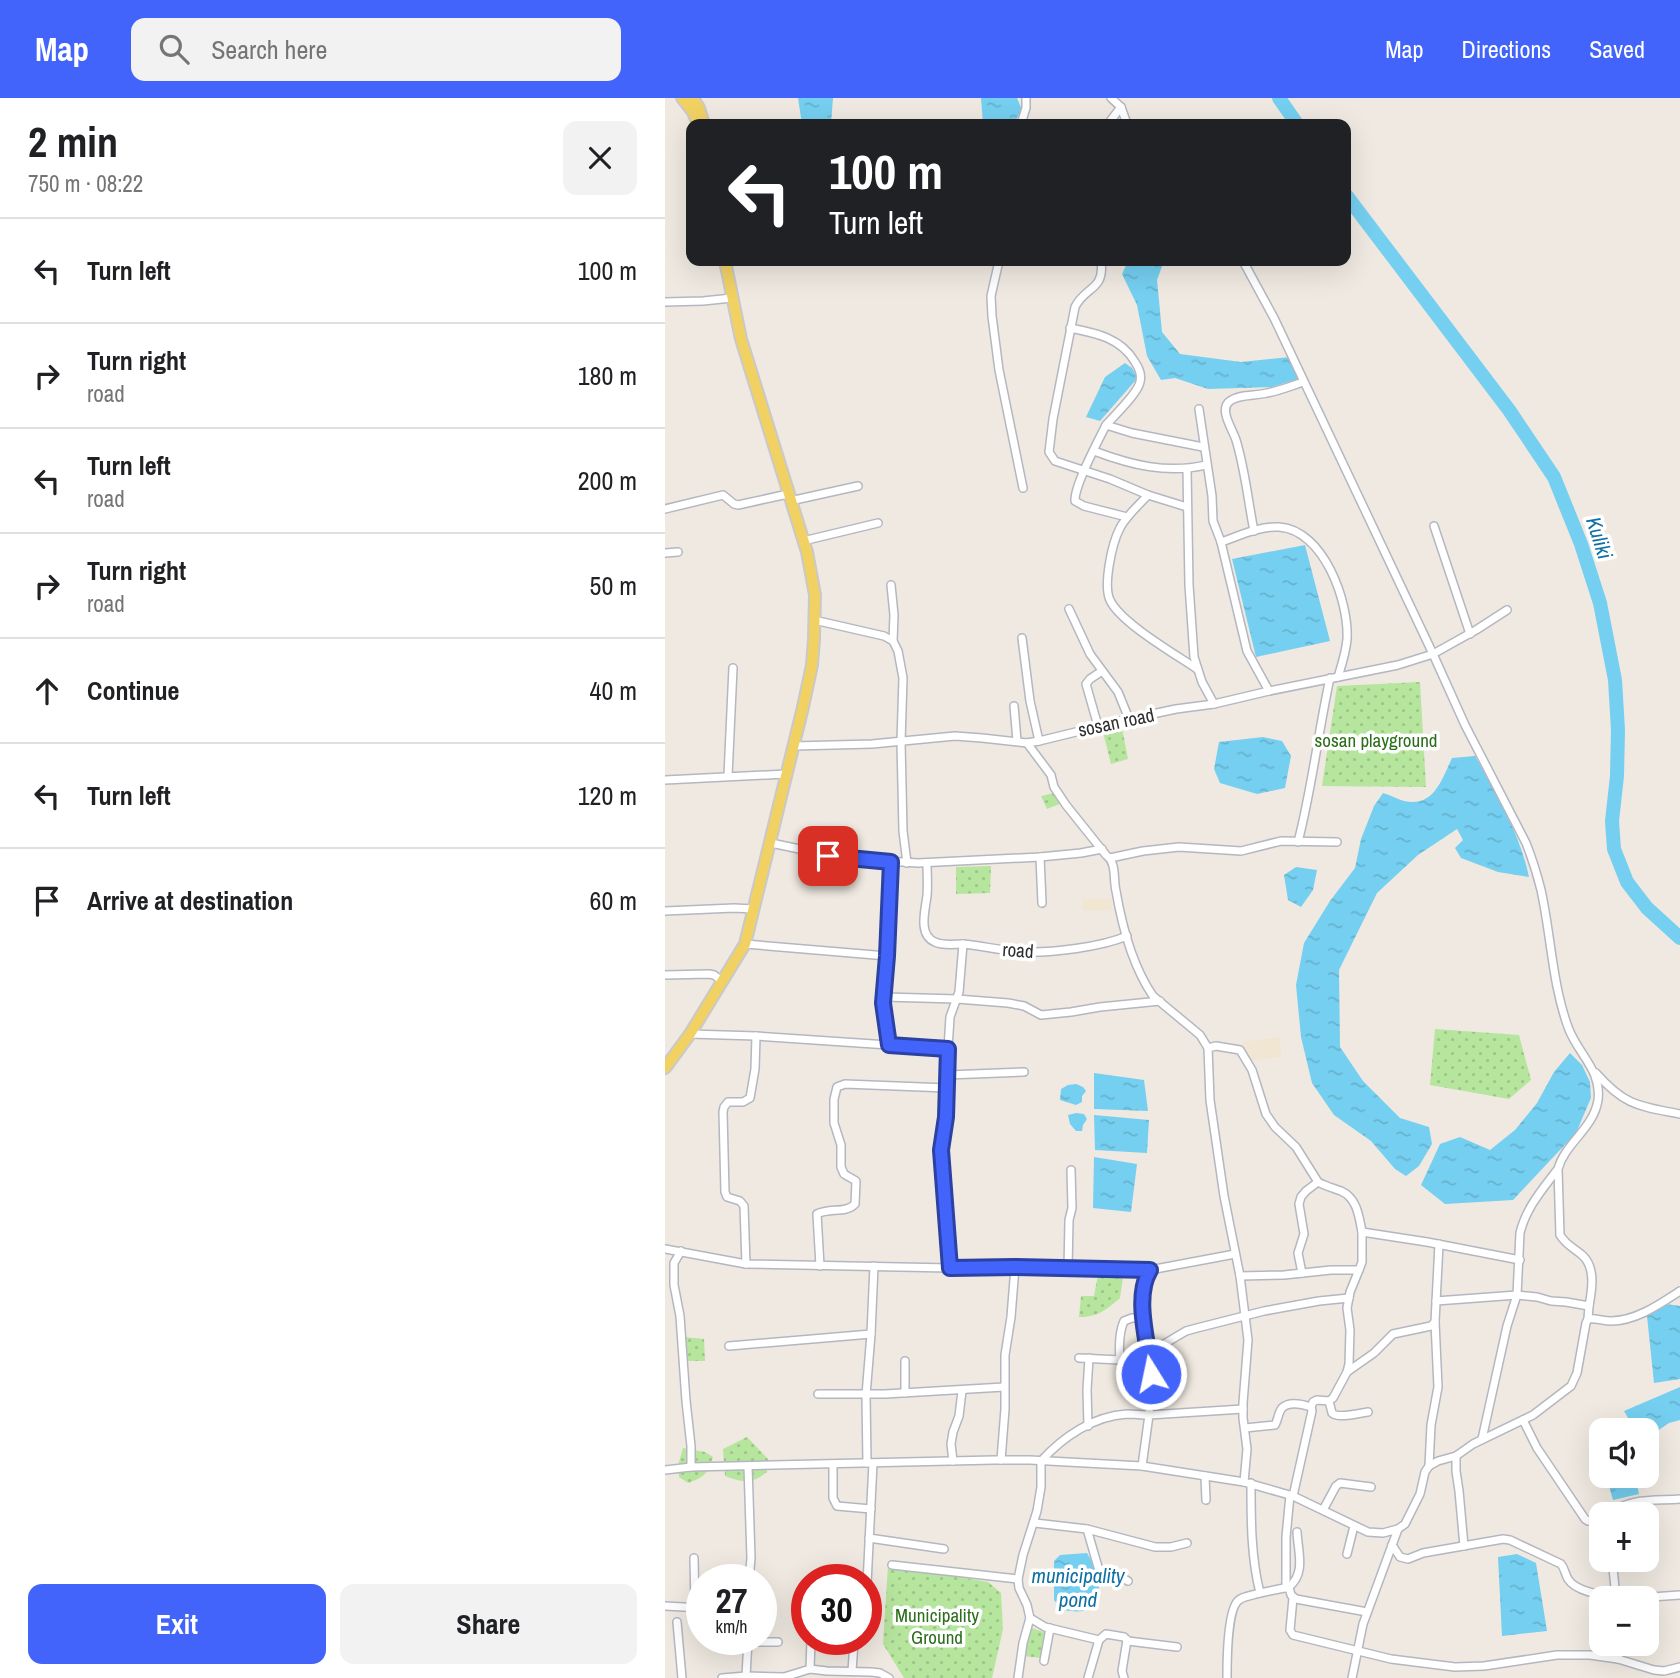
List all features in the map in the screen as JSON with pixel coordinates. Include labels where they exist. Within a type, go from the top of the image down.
[{"type":"main road","points":[[682,98],[698,119]]},
{"type":"main road","points":[[693,98],[699,108],[700,119]]},
{"type":"main road","points":[[665,1068],[690,1034],[745,944],[812,665],[815,595],[812,575],[741,340],[726,266]]},
{"type":"street","points":[[1022,119],[1026,98]]},
{"type":"street","points":[[1111,98],[1121,107],[1125,119]]},
{"type":"street","points":[[1112,119],[1121,107]]},
{"type":"street","points":[[998,266],[991,296],[992,316],[999,370],[1023,488]]},
{"type":"street","points":[[1101,266],[1102,277],[1099,282],[1077,303],[1070,328],[1049,452],[1055,461],[1187,507]]},
{"type":"street","points":[[1246,266],[1274,318],[1465,725],[1529,851],[1541,890],[1559,996],[1569,1032],[1593,1070],[1609,1088],[1628,1102],[1680,1114]]},
{"type":"street","points":[[665,302],[732,298]]},
{"type":"street","points":[[1070,328],[1095,333],[1121,344],[1133,358],[1141,375],[1140,384],[1107,425],[1076,490],[1075,501],[1084,506],[1127,517]]},
{"type":"street","points":[[1254,531],[1241,457],[1225,406],[1227,402],[1238,397],[1266,394],[1303,382]]},
{"type":"street","points":[[1199,409],[1212,496],[1213,521],[1221,542],[1247,650],[1269,691]]},
{"type":"street","points":[[1107,425],[1132,433],[1203,447]]},
{"type":"street","points":[[1094,451],[1139,465],[1173,469],[1206,465]]},
{"type":"street","points":[[1187,469],[1190,607],[1194,657],[1214,704]]},
{"type":"street","points":[[665,509],[723,495],[738,505],[858,486]]},
{"type":"street","points":[[1148,495],[1127,517],[1116,537],[1108,582],[1109,600],[1148,636],[1197,669]]},
{"type":"street","points":[[803,541],[878,523]]},
{"type":"street","points":[[1434,526],[1470,634]]},
{"type":"street","points":[[1221,542],[1254,531],[1287,528],[1308,539],[1318,548],[1336,581],[1347,626],[1346,649],[1334,677],[1320,727],[1298,842]]},
{"type":"street","points":[[665,553],[678,552]]},
{"type":"street","points":[[891,585],[893,641],[898,651],[903,678],[901,742],[903,831],[907,863]]},
{"type":"street","points":[[1069,609],[1085,646],[1118,692],[1129,719]]},
{"type":"street","name":"sosan road","points":[[794,746],[955,737],[1027,743],[1039,741],[1176,709],[1214,704],[1398,665],[1433,654],[1507,610]]},
{"type":"street","points":[[814,620],[878,634],[893,641]]},
{"type":"street","points":[[1022,638],[1030,701],[1039,741]]},
{"type":"street","points":[[728,776],[733,668]]},
{"type":"street","points":[[1098,726],[1086,684],[1103,671]]},
{"type":"street","points":[[1014,706],[1017,741]]},
{"type":"street","points":[[1027,743],[1051,775],[1054,787],[1066,805],[1114,867],[1116,891],[1127,936],[1149,990],[1201,1035],[1208,1048],[1210,1100],[1245,1316],[1248,1349],[1243,1409],[1255,1574],[1260,1593]]},
{"type":"street","points":[[665,779],[786,774]]},
{"type":"street","points":[[771,843],[832,856],[927,863],[1081,853],[1128,854],[1163,848],[1193,847],[1241,851],[1281,841],[1337,842]]},
{"type":"street","points":[[1040,857],[1042,903]]},
{"type":"street","points":[[889,1045],[883,1003],[891,862]]},
{"type":"street","name":"road","points":[[927,863],[927,897],[923,915],[927,933],[931,940],[938,944],[1045,951],[1107,942],[1127,936]]},
{"type":"street","points":[[665,911],[754,909]]},
{"type":"street","points":[[745,944],[887,956]]},
{"type":"street","points":[[950,1268],[941,1150],[946,1117],[950,1017],[960,984],[963,944]]},
{"type":"street","points":[[665,975],[709,974],[722,981]]},
{"type":"street","points":[[884,997],[1015,1004],[1041,1015],[1160,1001]]},
{"type":"street","points":[[690,1034],[948,1049]]},
{"type":"street","points":[[746,1264],[744,1206],[740,1201],[727,1197],[725,1192],[723,1112],[728,1102],[743,1102],[750,1098],[755,1069],[756,1036]]},
{"type":"street","points":[[1208,1048],[1216,1046],[1240,1050],[1244,1054],[1270,1121],[1296,1147],[1318,1182],[1347,1194],[1358,1211],[1362,1232],[1362,1262],[1347,1308],[1350,1330],[1347,1372],[1333,1398],[1329,1401],[1313,1402],[1307,1437],[1291,1496],[1286,1537],[1288,1588],[1293,1598],[1290,1630],[1293,1635],[1391,1659],[1455,1667],[1485,1666],[1557,1655],[1590,1655],[1618,1659],[1664,1671],[1680,1667]]},
{"type":"street","points":[[665,1470],[691,1467],[1001,1460],[1142,1466],[1248,1483],[1291,1496],[1368,1532],[1383,1533],[1398,1529],[1410,1515],[1429,1466],[1455,1456],[1472,1444],[1533,1415],[1571,1386],[1577,1373],[1588,1320],[1592,1282],[1584,1257],[1560,1236],[1558,1169],[1560,1160],[1588,1124],[1597,1106],[1599,1090],[1593,1070]]},
{"type":"street","points":[[947,1075],[1024,1072]]},
{"type":"street","points":[[820,1266],[817,1214],[828,1209],[849,1209],[855,1205],[856,1197],[856,1181],[844,1174],[841,1167],[841,1145],[834,1123],[837,1087],[845,1084],[947,1088]]},
{"type":"street","points":[[1482,1439],[1507,1326],[1517,1295],[1520,1233],[1525,1215],[1558,1169]]},
{"type":"street","points":[[1068,1269],[1069,1220],[1072,1209],[1071,1170]]},
{"type":"street","points":[[1302,1273],[1298,1253],[1304,1234],[1299,1204],[1306,1191],[1318,1182]]},
{"type":"street","points":[[1362,1232],[1520,1260]]},
{"type":"street","points":[[1429,1466],[1431,1425],[1437,1387],[1435,1322],[1439,1244]]},
{"type":"street","points":[[665,1249],[746,1264],[1150,1270],[1235,1254]]},
{"type":"street","points":[[681,1251],[674,1263],[675,1293],[680,1316],[691,1467]]},
{"type":"street","points":[[868,1564],[871,1509],[866,1395],[874,1266]]},
{"type":"street","points":[[1001,1460],[1005,1355],[1015,1267]]},
{"type":"street","points":[[1142,1466],[1151,1374],[1143,1318],[1144,1284],[1150,1270]]},
{"type":"street","points":[[1240,1276],[1359,1270]]},
{"type":"street","points":[[1588,1320],[1625,1319],[1680,1291]]},
{"type":"street","points":[[1436,1301],[1517,1295],[1589,1306]]},
{"type":"street","points":[[1079,1358],[1120,1360],[1138,1356],[1149,1353],[1186,1331],[1253,1313],[1349,1298]]},
{"type":"street","points":[[1120,1360],[1123,1321],[1143,1318]]},
{"type":"street","points":[[1347,1372],[1374,1353],[1393,1334],[1425,1328],[1435,1322]]},
{"type":"street","points":[[729,1346],[871,1334]]},
{"type":"street","points":[[1087,1426],[1089,1357]]},
{"type":"street","points":[[905,1361],[905,1393]]},
{"type":"street","points":[[818,1394],[866,1395],[1004,1387]]},
{"type":"street","points":[[953,1461],[951,1444],[960,1416],[962,1391]]},
{"type":"street","points":[[1329,1401],[1335,1415],[1368,1412]]},
{"type":"street","points":[[1245,1428],[1275,1425],[1282,1408],[1289,1404],[1311,1407]]},
{"type":"street","points":[[1018,1678],[1030,1618],[1018,1579],[1025,1546],[1035,1522],[1041,1487],[1041,1461],[1064,1439],[1099,1420],[1127,1414],[1199,1413],[1243,1409]]},
{"type":"street","points":[[1523,1420],[1538,1448],[1585,1519],[1589,1521]]},
{"type":"street","points":[[1455,1456],[1464,1546]]},
{"type":"street","points":[[833,1464],[833,1498],[837,1506],[871,1509]]},
{"type":"street","points":[[748,1466],[751,1564]]},
{"type":"street","points":[[1205,1476],[1206,1500]]},
{"type":"street","points":[[1323,1510],[1340,1483],[1371,1487]]},
{"type":"street","points":[[1640,1502],[1680,1499]]},
{"type":"street","points":[[1035,1522],[1087,1530],[1155,1547],[1187,1543]]},
{"type":"street","points":[[1347,1554],[1354,1526]]},
{"type":"street","points":[[1352,1678],[1367,1612],[1398,1529]]},
{"type":"street","points":[[1087,1530],[1101,1572],[1117,1575],[1128,1581]]},
{"type":"street","points":[[1227,1678],[1233,1609],[1238,1601],[1260,1593],[1288,1588],[1296,1581],[1300,1574],[1297,1532]]},
{"type":"street","points":[[869,1538],[944,1549]]},
{"type":"street","points":[[1392,1545],[1404,1559],[1423,1553],[1510,1540],[1555,1560],[1564,1567],[1569,1581],[1589,1592]]},
{"type":"street","points":[[694,1558],[695,1564]]},
{"type":"street","points":[[892,1565],[1018,1579]]},
{"type":"street","points":[[1659,1596],[1680,1595]]},
{"type":"street","points":[[1293,1598],[1367,1612]]},
{"type":"street","points":[[665,1606],[686,1607]]},
{"type":"street","points":[[1030,1618],[1045,1628],[1099,1640]]},
{"type":"street","points":[[677,1622],[683,1678]]},
{"type":"street","points":[[1044,1661],[1050,1628]]},
{"type":"street","points":[[1088,1678],[1099,1640],[1106,1634],[1127,1640],[1177,1647]]},
{"type":"street","points":[[1124,1678],[1122,1671],[1127,1640]]},
{"type":"street","points":[[746,1676],[747,1655]]},
{"type":"street","points":[[810,1655],[810,1669]]},
{"type":"street","points":[[852,1671],[854,1655]]},
{"type":"street","points":[[722,1678],[784,1677],[810,1669],[842,1674],[852,1671],[880,1673],[889,1678]]},
{"type":"shaded area","points":[[1083,899],[1111,899],[1112,910],[1082,911]]},
{"type":"shaded area","points":[[1279,1037],[1282,1057],[1246,1061],[1243,1042]]},
{"type":"green space","name":"sosan playground","points":[[1420,682],[1426,787],[1322,786],[1337,686]]},
{"type":"green space","points":[[1121,723],[1128,759],[1111,764],[1102,728]]},
{"type":"green space","points":[[1054,793],[1062,803],[1047,809],[1041,796]]},
{"type":"green space","points":[[991,866],[990,893],[956,894],[956,867]]},
{"type":"green space","points":[[1435,1029],[1519,1035],[1531,1080],[1509,1099],[1430,1085]]},
{"type":"green space","points":[[1098,1275],[1123,1277],[1120,1298],[1101,1312],[1079,1317],[1081,1296],[1094,1296]]},
{"type":"green space","points":[[685,1337],[704,1339],[705,1361],[688,1361]]},
{"type":"green space","points":[[747,1437],[768,1459],[767,1472],[747,1481],[725,1476],[723,1449]]},
{"type":"green space","points":[[683,1448],[705,1452],[713,1457],[705,1474],[688,1483],[679,1477]]},
{"type":"green space","name":"Municipality Ground","points":[[888,1565],[988,1582],[1001,1593],[1003,1629],[992,1678],[904,1678],[883,1644]]},
{"type":"green space","points":[[1031,1628],[1047,1633],[1041,1658],[1023,1656]]},
{"type":"water","points":[[798,98],[833,98],[831,119],[801,119]]},
{"type":"water","points":[[981,98],[1017,98],[1022,110],[1016,119],[983,119]]},
{"type":"water","points":[[1126,266],[1162,266],[1157,280],[1162,332],[1180,354],[1241,362],[1290,357],[1298,379],[1272,387],[1208,389],[1175,378],[1161,380],[1147,356],[1137,305],[1122,274]]},
{"type":"water","points":[[1125,363],[1137,377],[1135,381],[1100,421],[1086,417],[1105,377]]},
{"type":"water","points":[[1305,545],[1330,641],[1256,657],[1232,559]]},
{"type":"water","points":[[1263,737],[1282,741],[1291,756],[1285,788],[1257,794],[1220,783],[1214,769],[1219,742]]},
{"type":"water","points":[[1475,756],[1514,830],[1529,877],[1498,872],[1461,858],[1455,848],[1463,840],[1457,829],[1418,855],[1377,893],[1339,970],[1340,1047],[1363,1081],[1400,1118],[1429,1127],[1432,1144],[1419,1166],[1406,1176],[1395,1169],[1371,1141],[1334,1115],[1312,1083],[1301,1037],[1296,985],[1304,943],[1330,901],[1355,868],[1361,839],[1374,806],[1383,793],[1404,801],[1423,800],[1430,796],[1440,783],[1452,758]]},
{"type":"water","points":[[1296,867],[1317,870],[1313,890],[1301,907],[1288,900],[1284,875]]},
{"type":"water","points":[[1570,1053],[1582,1065],[1590,1082],[1591,1098],[1576,1133],[1513,1200],[1445,1204],[1421,1185],[1440,1144],[1460,1137],[1490,1150],[1515,1130],[1537,1103],[1554,1072]]},
{"type":"water","points":[[1094,1073],[1144,1080],[1148,1111],[1094,1109]]},
{"type":"water","points":[[1076,1084],[1086,1091],[1082,1102],[1076,1105],[1060,1100],[1061,1089]]},
{"type":"water","points":[[1084,1114],[1087,1119],[1082,1131],[1076,1131],[1070,1124],[1068,1115]]},
{"type":"water","points":[[1094,1115],[1149,1120],[1147,1153],[1095,1150]]},
{"type":"water","points":[[1094,1157],[1137,1164],[1131,1212],[1093,1208]]},
{"type":"water","points":[[1666,1304],[1680,1306],[1680,1379],[1654,1383],[1647,1316]]},
{"type":"water","points":[[1680,1387],[1680,1420],[1659,1430],[1659,1418],[1628,1418],[1624,1411]]},
{"type":"water","points":[[1610,1488],[1638,1488],[1639,1494],[1613,1500]]},
{"type":"water","name":"municipality pond","points":[[1087,1553],[1097,1576],[1099,1601],[1082,1611],[1062,1610],[1054,1600],[1054,1561],[1060,1555]]},
{"type":"water","points":[[1517,1554],[1536,1563],[1547,1631],[1502,1636],[1498,1557]]},
{"type":"waterway","name":"Kuliki","points":[[1279,98],[1294,119]]},
{"type":"waterway","name":"Kuliki","points":[[1351,202],[1509,410],[1554,477],[1581,544],[1600,603],[1615,680],[1618,730],[1612,821],[1614,849],[1627,882],[1647,908],[1680,938]]},
{"type":"route","points":[[828,856],[891,862],[883,1003],[889,1045],[948,1049],[946,1117],[941,1150],[950,1268],[1150,1270],[1145,1277],[1143,1318],[1151,1374]]}]
